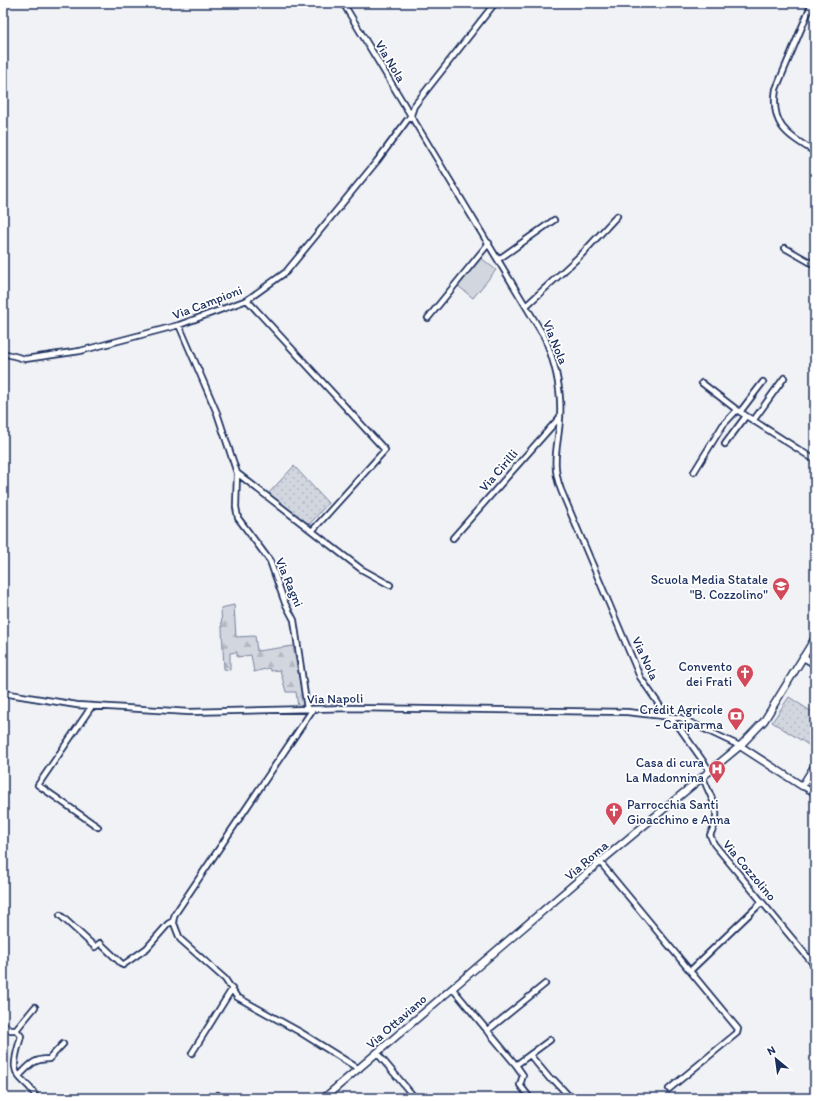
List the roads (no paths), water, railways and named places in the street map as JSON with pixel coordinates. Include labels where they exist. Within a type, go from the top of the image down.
[{"type":"main road","name":"Via Roma","points":[[483,961],[740,746],[764,721],[815,638]]},
{"type":"main road","points":[[803,657],[815,664]]},
{"type":"main road","points":[[740,746],[802,786],[815,765]]},
{"type":"main road","name":"Via Ottaviano","points":[[324,1098],[483,961]]},
{"type":"street","name":"Via Nola","points":[[343,3],[527,305],[545,338],[554,363],[559,385],[560,416],[555,460],[558,481],[640,677],[710,770]]},
{"type":"street","name":"Via Campioni","points":[[3,353],[25,359],[80,352],[179,325],[247,300],[286,272],[377,161],[411,115],[414,106],[495,3]]},
{"type":"street","points":[[812,3],[776,89],[774,101],[782,128],[790,136],[815,152]]},
{"type":"street","points":[[527,305],[582,254],[617,216]]},
{"type":"street","points":[[499,259],[554,220]]},
{"type":"street","points":[[428,318],[489,243]]},
{"type":"street","points":[[785,248],[815,265]]},
{"type":"street","points":[[247,300],[385,450],[312,531]]},
{"type":"street","name":"Via Ragni","points":[[179,325],[217,413],[237,473],[236,507],[238,518],[270,561],[294,620],[307,709]]},
{"type":"street","points":[[753,421],[784,378]]},
{"type":"street","points":[[694,472],[723,424],[739,411],[763,382]]},
{"type":"street","points":[[702,383],[753,421],[815,460]]},
{"type":"street","name":"Via Cirilli","points":[[453,538],[560,416]]},
{"type":"street","points":[[725,444],[746,416]]},
{"type":"street","points":[[237,473],[361,569],[390,585]]},
{"type":"street","name":"Via Napoli","points":[[3,693],[92,706],[189,712],[313,709],[627,712],[681,718],[740,746]]},
{"type":"street","points":[[92,706],[38,785],[98,827]]},
{"type":"street","points":[[313,709],[175,914],[173,921],[176,932],[186,946],[225,979],[237,996],[300,1032],[359,1069]]},
{"type":"street","name":"Via Cozzolino","points":[[703,777],[718,814],[717,823],[710,837],[743,881],[815,966]]},
{"type":"street","points":[[802,786],[815,793]]},
{"type":"street","points":[[600,862],[691,970],[738,1029],[737,1033],[669,1090]]},
{"type":"street","points":[[691,970],[762,902]]},
{"type":"street","points":[[60,915],[95,947],[100,943],[123,965],[147,948],[168,924],[173,921]]},
{"type":"street","points":[[487,1031],[544,984]]},
{"type":"street","points":[[452,988],[516,1065],[523,1075],[520,1085],[530,1098]]},
{"type":"street","points":[[192,1053],[232,989]]},
{"type":"street","points":[[3,1024],[10,1030],[16,1030],[35,1008]]},
{"type":"street","points":[[16,1030],[21,1036],[15,1064],[19,1076],[32,1090],[36,1098]]},
{"type":"street","points":[[516,1065],[550,1040]]},
{"type":"street","points":[[19,1076],[34,1061],[39,1059],[49,1059],[63,1044]]},
{"type":"street","points":[[377,1053],[413,1097]]},
{"type":"street","points":[[530,1055],[550,1079],[554,1080],[568,1095]]},
{"type":"place","name":"Scuola Media Statale \"B. Cozzolino\"","points":[[781,601]]},
{"type":"place","name":"Convento dei Frati","points":[[745,688]]},
{"type":"place","name":"Crédit Agricole - Cariparma","points":[[736,731]]},
{"type":"place","name":"Casa di cura La Madonnina","points":[[717,784]]},
{"type":"place","name":"Parrocchia Santi Gioacchino e Anna","points":[[614,826]]}]
